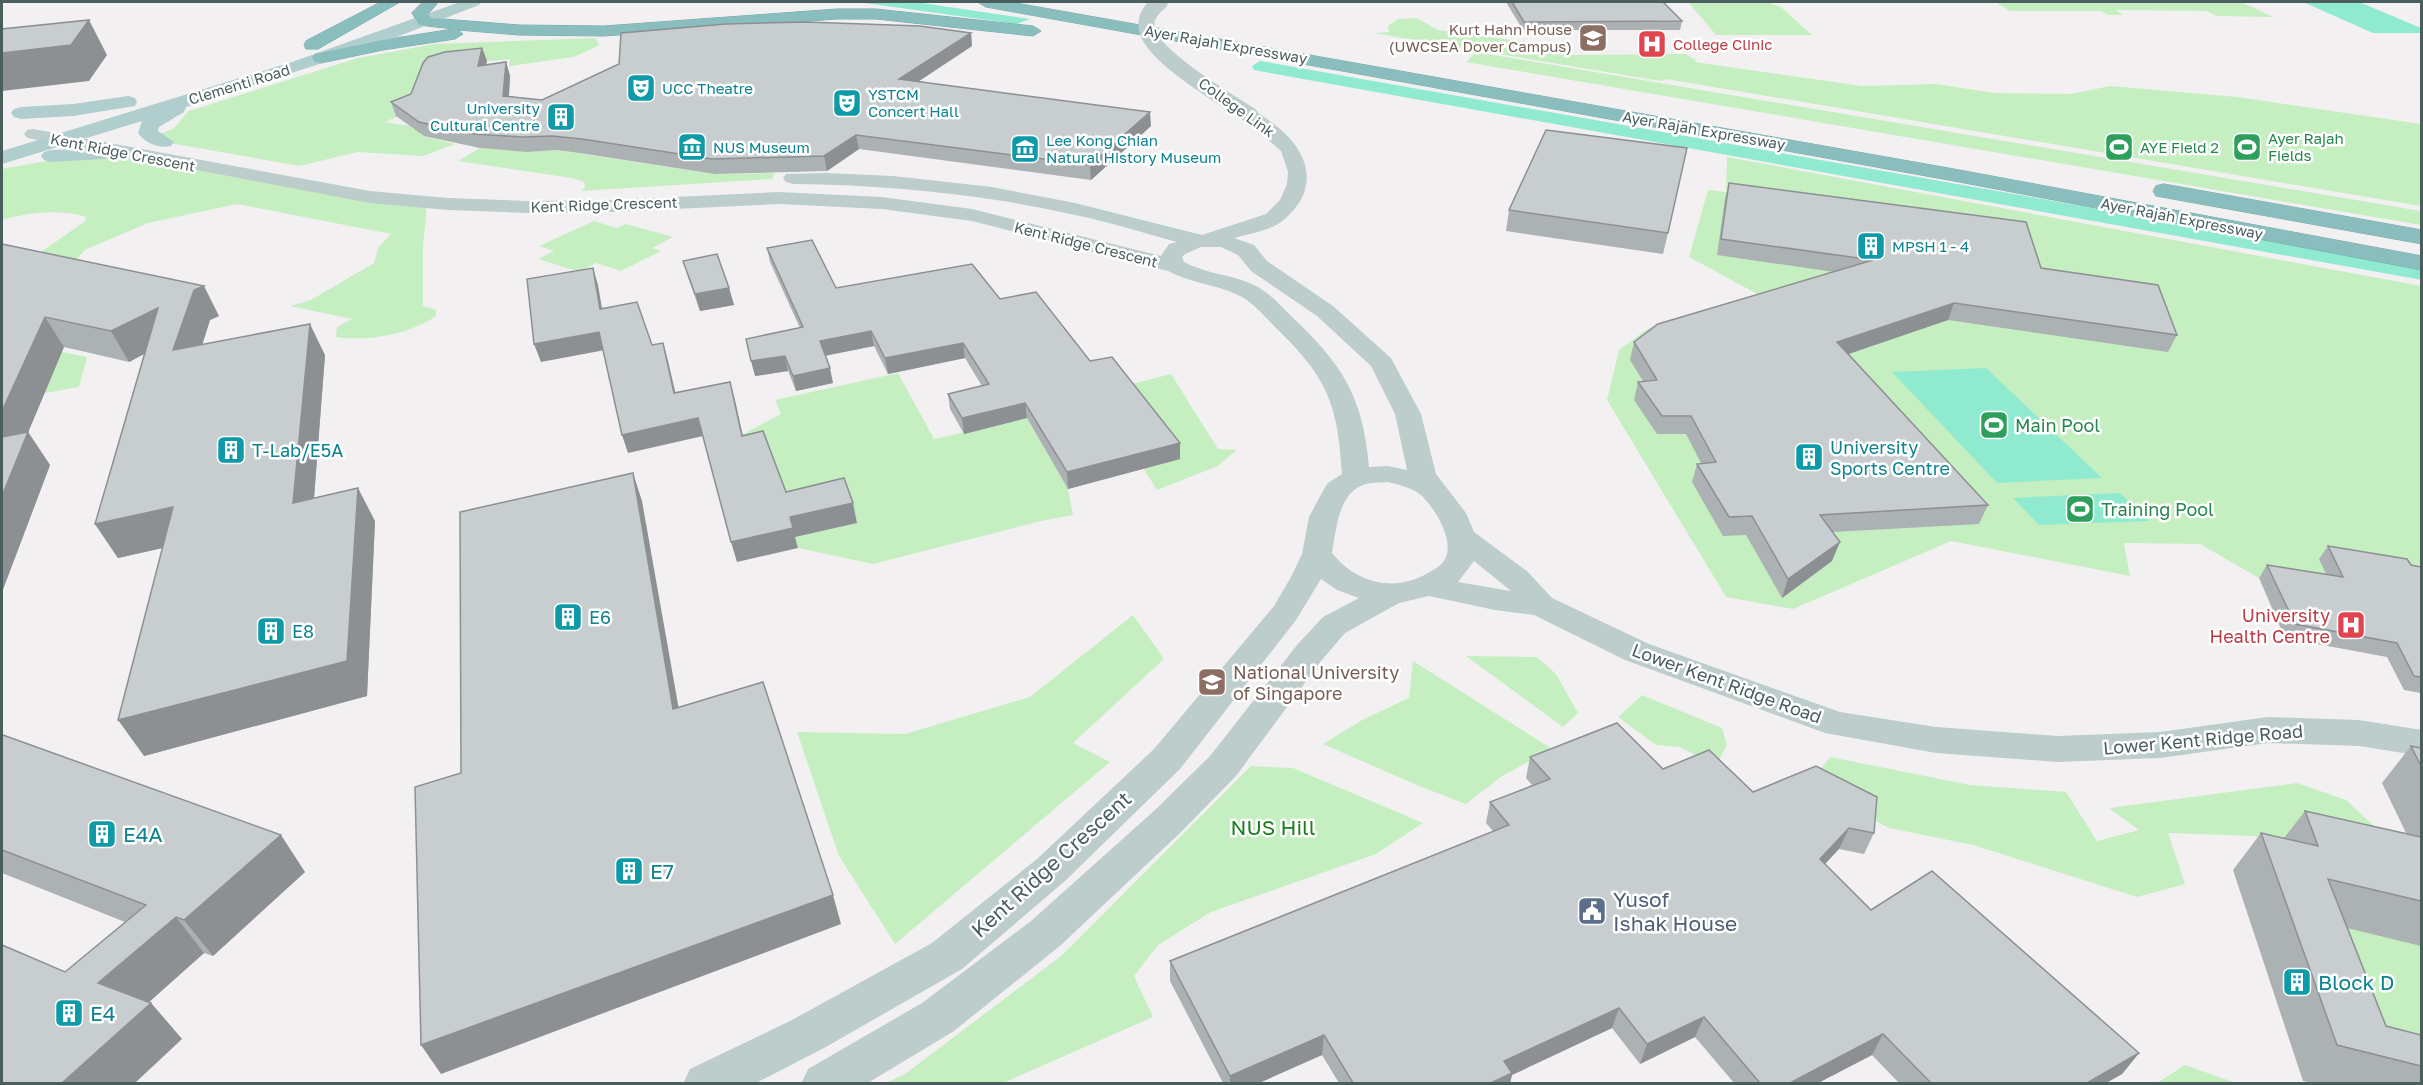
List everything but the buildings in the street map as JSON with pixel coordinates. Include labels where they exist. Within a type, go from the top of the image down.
[{"type":"highway","points":[[316,52],[392,2]]},
{"type":"highway","points":[[972,2],[1008,6]]},
{"type":"highway","name":"Ayer Rajah Expressway","points":[[986,2],[1954,175],[2421,263]]},
{"type":"highway","points":[[431,3],[420,13],[425,22],[519,30],[604,31],[837,14],[929,19],[1049,33]]},
{"type":"highway","points":[[514,13],[542,21],[593,25],[656,18],[693,7]]},
{"type":"highway","name":"Ayer Rajah Expressway","points":[[1131,10],[1246,30]]},
{"type":"highway","points":[[316,52],[421,38],[519,30]]},
{"type":"highway","points":[[1094,38],[1264,58],[1300,58]]},
{"type":"highway","name":"Ayer Rajah Expressway","points":[[2144,188],[2421,237]]},
{"type":"main road","name":"Clementi Road","points":[[2,144],[142,100],[425,22],[473,2]]},
{"type":"main road","name":"Clementi Road","points":[[2,158],[217,91],[431,3]]},
{"type":"main road","points":[[164,142],[148,133],[149,125],[159,117],[217,91]]},
{"type":"main road","points":[[21,113],[73,110],[142,100]]},
{"type":"main road","points":[[2,163],[65,155],[130,153]]},
{"type":"street","name":"College Link","points":[[1160,2],[1148,13],[1146,22],[1150,38],[1170,59],[1265,125],[1288,147],[1298,163],[1296,189],[1285,208],[1268,221],[1208,239]]},
{"type":"street","name":"Kent Ridge Crescent","points":[[71,122],[345,184],[366,178],[427,195],[581,192],[762,179],[866,179],[946,186],[1060,205],[1232,243],[1248,253],[1258,266],[1325,311],[1382,363],[1408,414],[1417,459],[1431,489],[1450,513],[1461,537]]},
{"type":"street","name":"Kent Ridge Crescent","points":[[33,134],[313,186],[338,182],[427,195],[578,207],[758,197],[875,202],[941,210],[989,219],[1210,276],[1232,273],[1246,266],[1248,253]]},
{"type":"street","name":"College Link","points":[[1248,253],[1268,221]]},
{"type":"street","name":"Kent Ridge Crescent","points":[[1208,239],[1183,246],[1171,257],[1182,269],[1227,282],[1247,291],[1307,343],[1327,366],[1347,403],[1356,477]]},
{"type":"street","name":"Kent Ridge Crescent","points":[[706,1083],[808,1034],[946,956],[1052,870],[1167,759],[1285,613],[1307,577],[1317,554],[1324,517],[1338,489],[1356,477],[1388,474],[1412,479],[1431,489]]},
{"type":"street","points":[[824,1083],[938,1017],[1046,933],[1168,821],[1223,766],[1309,653],[1334,625],[1389,595],[1430,586],[1451,573],[1462,556],[1461,537]]},
{"type":"street","name":"Lower Kent Ridge Road","points":[[1461,537],[1517,579],[1541,605]]},
{"type":"street","points":[[1317,554],[1330,573],[1356,588],[1389,595]]},
{"type":"street","name":"Lower Kent Ridge Road","points":[[1430,586],[1495,600],[1541,605],[1637,652],[1837,724],[1936,740],[2070,749],[2160,745],[2268,730],[2303,730],[2359,733],[2421,743]]},
{"type":"green space","points":[[1688,2],[1767,2],[1781,7],[1812,35],[1716,35]]},
{"type":"green space","points":[[1995,2],[2241,2],[2273,17],[2217,16],[2206,11],[2116,10],[2123,15],[2108,15],[2101,11],[2010,11]]},
{"type":"green space","name":"Ayer Rajah Fields","points":[[1417,18],[1438,30],[1525,42],[1553,52],[1574,55],[1685,54],[1696,60],[1695,62],[1862,86],[1937,84],[1994,93],[2071,94],[2110,86],[2237,97],[2421,124],[2421,206],[1666,79],[1661,81],[1373,33],[1389,32],[1388,26],[1398,19]]},
{"type":"green space","points":[[595,38],[600,45],[574,57],[509,66],[510,59],[450,65],[416,108],[385,122],[410,126],[424,136],[455,144],[423,156],[358,152],[299,166],[164,142],[155,136],[173,129],[189,111],[358,58],[434,44]]},
{"type":"green space","points":[[1476,52],[2421,211],[2421,225],[1466,62]]},
{"type":"green space","points":[[480,148],[527,152],[557,150],[715,174],[775,173],[772,179],[581,191],[585,187],[584,182],[572,178],[458,161]]},
{"type":"green space","points":[[130,153],[427,203],[423,247],[423,306],[436,310],[436,316],[402,332],[375,337],[348,338],[336,337],[337,327],[352,319],[290,306],[311,300],[374,263],[378,248],[391,234],[237,204],[148,223],[85,250],[76,260],[41,252],[84,222],[87,217],[44,212],[2,220],[2,169],[52,160]]},
{"type":"green space","points":[[1727,157],[2421,286],[2421,583],[2320,559],[2333,590],[2259,578],[2200,544],[2124,543],[2130,576],[1951,541],[1793,609],[1726,597],[1607,400],[1619,350],[1649,328],[1759,295],[1689,257],[1708,190],[1726,192]]},
{"type":"green space","points":[[594,221],[617,228],[626,224],[673,237],[652,248],[661,251],[621,271],[596,263],[579,272],[538,259],[554,251],[539,246]]},
{"type":"green space","points":[[63,352],[87,357],[79,387],[2,401],[40,358]]},
{"type":"green space","points":[[898,373],[934,439],[1027,418],[1068,489],[1073,515],[873,564],[798,548],[795,537],[715,449],[781,414],[775,400]]},
{"type":"green space","points":[[1171,374],[1218,449],[1237,450],[1218,466],[1157,490],[1144,469],[1180,458],[1124,386]]},
{"type":"green space","points":[[1133,615],[1164,659],[1073,743],[1110,762],[895,944],[839,856],[797,732],[905,734],[1030,697]]},
{"type":"green space","points":[[1466,656],[1537,657],[1556,674],[1578,713],[1563,727]]},
{"type":"green space","points":[[1413,661],[1552,749],[1502,776],[1466,804],[1323,744],[1362,720],[1409,698]]},
{"type":"green space","points":[[1642,695],[1722,728],[1727,745],[1716,766],[1680,747],[1656,745],[1618,717]]},
{"type":"green space","points":[[1830,757],[1970,785],[2066,792],[2097,841],[2139,830],[2109,808],[2297,783],[2346,800],[2376,828],[2387,864],[2253,836],[2168,833],[2185,884],[2137,897],[1973,845],[1889,828],[1808,786]]},
{"type":"green space","name":"NUS Hill","points":[[1251,766],[1293,768],[1423,823],[1376,854],[1211,912],[1158,945],[1134,976],[1153,1017],[1003,1083],[886,1083],[905,1074],[1061,956]]},
{"type":"green space","points":[[2297,916],[2421,945],[2421,1041],[2336,1020]]},
{"type":"green space","points":[[2185,1065],[2236,1083],[2157,1083]]},
{"type":"shaded area","points":[[857,2],[915,2],[1030,19],[1017,24]]},
{"type":"shaded area","points":[[2303,2],[2359,2],[2421,28],[2421,33],[2373,33]]},
{"type":"shaded area","name":"Main Pool","points":[[1986,368],[2102,478],[1997,483],[1892,372]]},
{"type":"shaded area","name":"Training Pool","points":[[2120,493],[2149,521],[2039,525],[2013,498]]},
{"type":"waterway","points":[[1260,66],[2422,273]]},
{"type":"place","name":"Kurt Hahn House (UWCSEA Dover Campus)","points":[[1593,38]]},
{"type":"place","name":"College Clinic","points":[[1652,44]]},
{"type":"place","name":"UCC Theatre","points":[[641,88]]},
{"type":"place","name":"YSTCM Concert Hall","points":[[847,103]]},
{"type":"place","name":"University Cultural Centre","points":[[561,117]]},
{"type":"place","name":"NUS Museum","points":[[692,147]]},
{"type":"place","name":"AYE Field 2","points":[[2119,147]]},
{"type":"place","name":"Ayer Rajah Fields","points":[[2247,147]]},
{"type":"place","name":"Lee Kong Chian Natural History Museum","points":[[1025,149]]},
{"type":"place","name":"MPSH 1 - 4","points":[[1871,246]]},
{"type":"place","name":"Main Pool","points":[[1994,425]]},
{"type":"place","name":"T-Lab/E5A","points":[[231,450]]},
{"type":"place","name":"University Sports Centre","points":[[1809,457]]},
{"type":"place","name":"Training Pool","points":[[2080,509]]},
{"type":"place","name":"E6","points":[[568,617]]},
{"type":"place","name":"University Health Centre","points":[[2351,625]]},
{"type":"place","name":"E8","points":[[271,631]]},
{"type":"place","name":"National University of Singapore","points":[[1212,682]]},
{"type":"place","name":"E4A","points":[[102,834]]},
{"type":"place","name":"E7","points":[[629,871]]},
{"type":"place","name":"Yusof Ishak House","points":[[1592,911]]},
{"type":"place","name":"Block D","points":[[2297,982]]},
{"type":"place","name":"E4","points":[[69,1013]]}]
